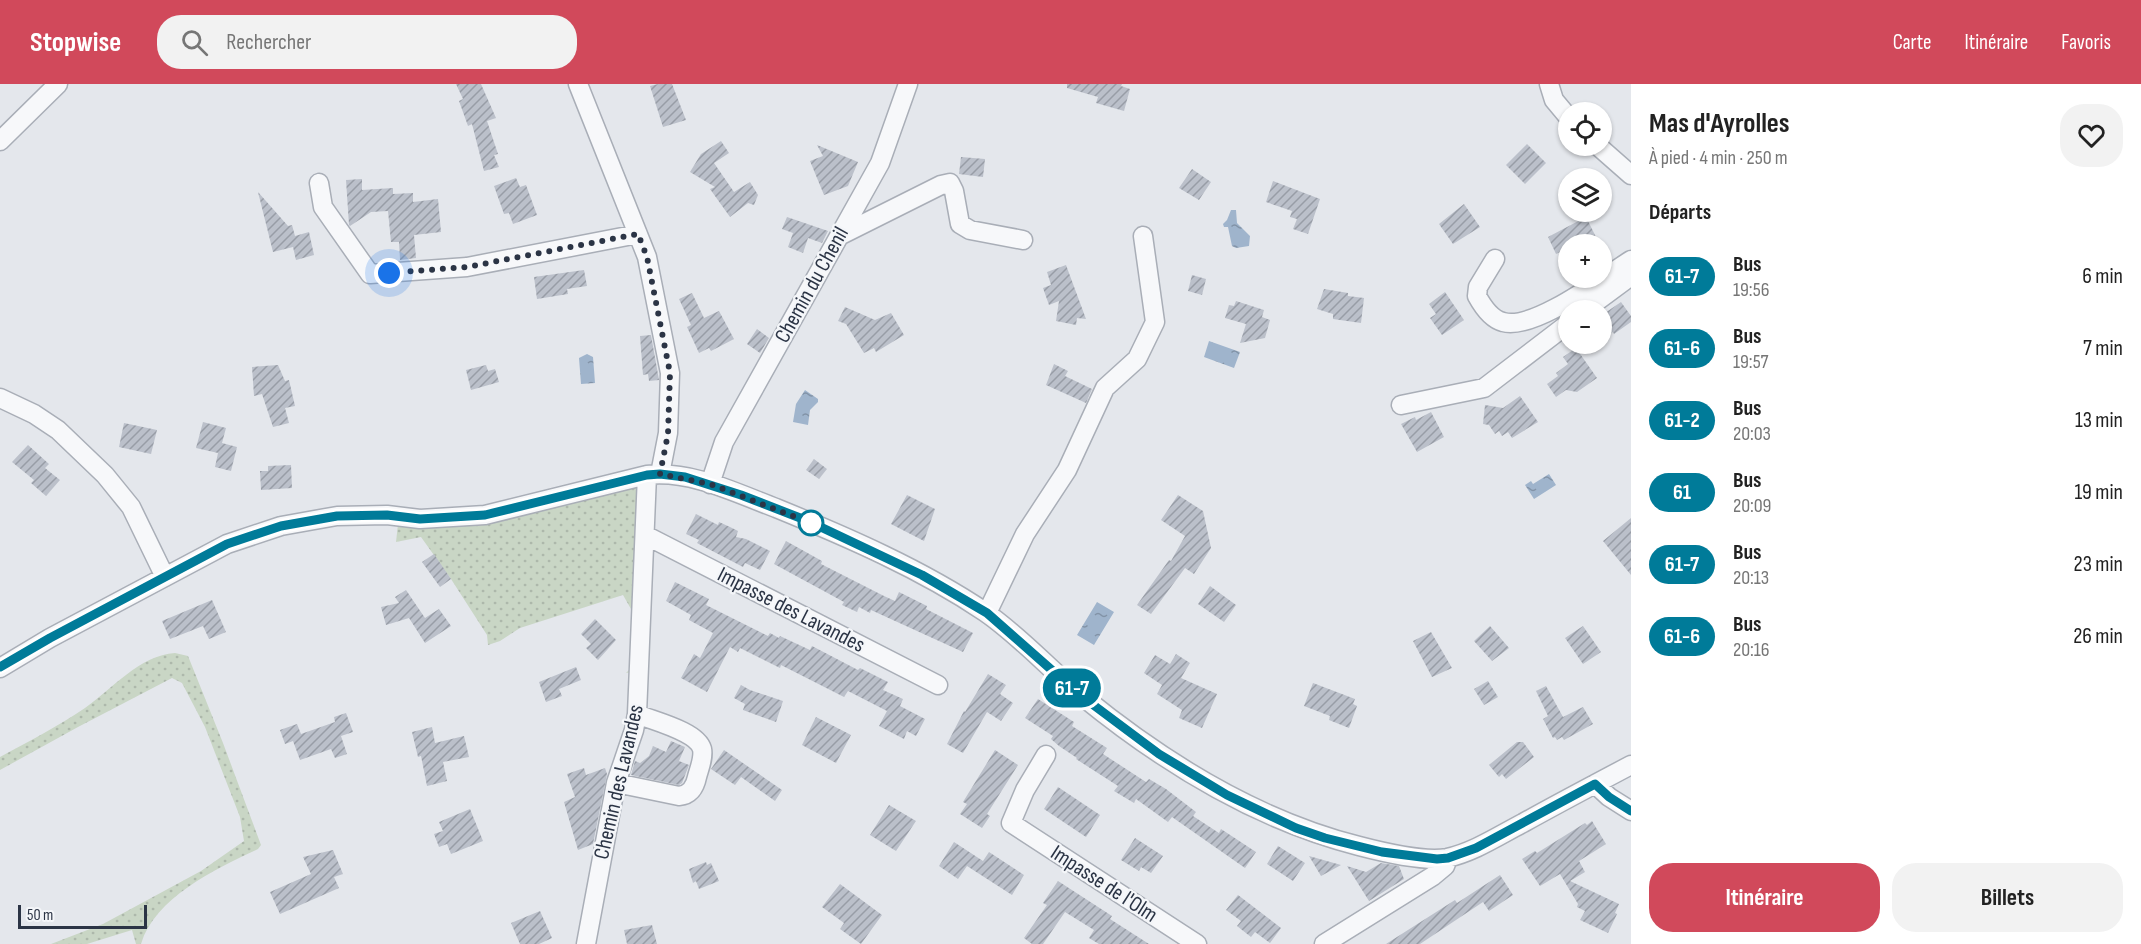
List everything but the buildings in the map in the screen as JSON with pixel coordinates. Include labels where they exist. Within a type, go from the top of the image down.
[{"type":"street","points":[[0,141],[58,84]]},
{"type":"street","name":"Chemin des Lavandes","points":[[578,84],[647,257],[670,373],[668,434],[654,474],[645,535],[637,714],[616,783],[586,944]]},
{"type":"street","name":"Chemin du Chenil","points":[[710,484],[724,442],[880,163],[908,84]]},
{"type":"street","points":[[1549,84],[1558,105]]},
{"type":"street","points":[[1609,156],[1631,175]]},
{"type":"street","points":[[319,183],[323,207],[370,274],[467,267],[638,234]]},
{"type":"street","points":[[841,235],[941,185],[950,183],[954,191],[960,224],[970,230],[1023,240]]},
{"type":"street","points":[[987,613],[1025,534],[1067,470],[1105,388],[1137,358],[1155,322],[1143,236]]},
{"type":"street","points":[[1496,259],[1478,287],[1478,296],[1492,316],[1503,322],[1521,322],[1562,305],[1631,260]]},
{"type":"street","points":[[1599,300],[1631,276]]},
{"type":"street","points":[[1401,405],[1484,388],[1558,331]]},
{"type":"street","points":[[0,398],[34,414],[58,430],[105,475],[131,507],[165,577]]},
{"type":"street","points":[[0,668],[50,638],[227,544],[281,526],[337,516],[387,515],[420,519],[485,515],[654,474],[710,484],[798,517],[922,575],[987,613],[1080,695],[1131,735],[1192,776],[1296,828],[1325,838],[1382,852],[1437,859],[1448,858],[1476,848],[1631,765]]},
{"type":"street","name":"Impasse des Lavandes","points":[[645,535],[938,685]]},
{"type":"street","points":[[616,783],[679,796],[688,793],[697,777],[702,755],[698,741],[690,734],[637,714]]},
{"type":"street","name":"Impasse de l'Olm","points":[[1046,755],[1025,790],[1011,823],[1197,944]]},
{"type":"street","points":[[1595,784],[1631,812]]},
{"type":"street","points":[[1324,944],[1433,876],[1445,866],[1448,858]]},
{"type":"green space","points":[[638,487],[631,672],[626,673],[631,668],[631,609],[623,595],[520,628],[500,641],[488,645],[487,635],[421,537],[396,542],[398,524],[450,526],[481,523],[526,514],[593,495]]},
{"type":"green space","points":[[175,653],[188,656],[261,845],[258,849],[206,875],[173,899],[148,927],[141,944],[136,944],[132,930],[87,944],[51,944],[103,924],[201,871],[244,841],[240,817],[205,727],[182,683],[172,678],[0,770],[0,757],[85,708],[138,666],[162,655]]},
{"type":"water","points":[[1231,210],[1236,210],[1237,223],[1250,236],[1249,246],[1236,248],[1232,246],[1228,227],[1224,227],[1223,224]]},
{"type":"water","points":[[1209,341],[1240,352],[1234,368],[1204,357]]},
{"type":"water","points":[[587,354],[593,357],[595,383],[581,384],[579,358]]},
{"type":"water","points":[[805,390],[818,399],[810,410],[808,425],[793,422],[796,404]]},
{"type":"water","points":[[1549,474],[1556,485],[1534,499],[1525,485],[1531,481],[1533,484]]},
{"type":"water","points":[[1097,602],[1114,612],[1094,645],[1077,635]]},
{"type":"bus line","name":"61-7","points":[[0,667],[227,544],[281,526],[337,516],[387,515],[420,519],[485,515],[647,475],[660,474],[685,477],[710,484],[808,521],[955,593],[987,613],[1080,695],[1131,735],[1192,776],[1296,828],[1325,838],[1382,852],[1437,859],[1448,858],[1476,848],[1595,784],[1618,804],[1631,811]]},
{"type":"route","points":[[389,273],[467,267],[638,234],[647,257],[670,373],[668,434],[660,474],[685,477],[710,484],[811,523]]}]
